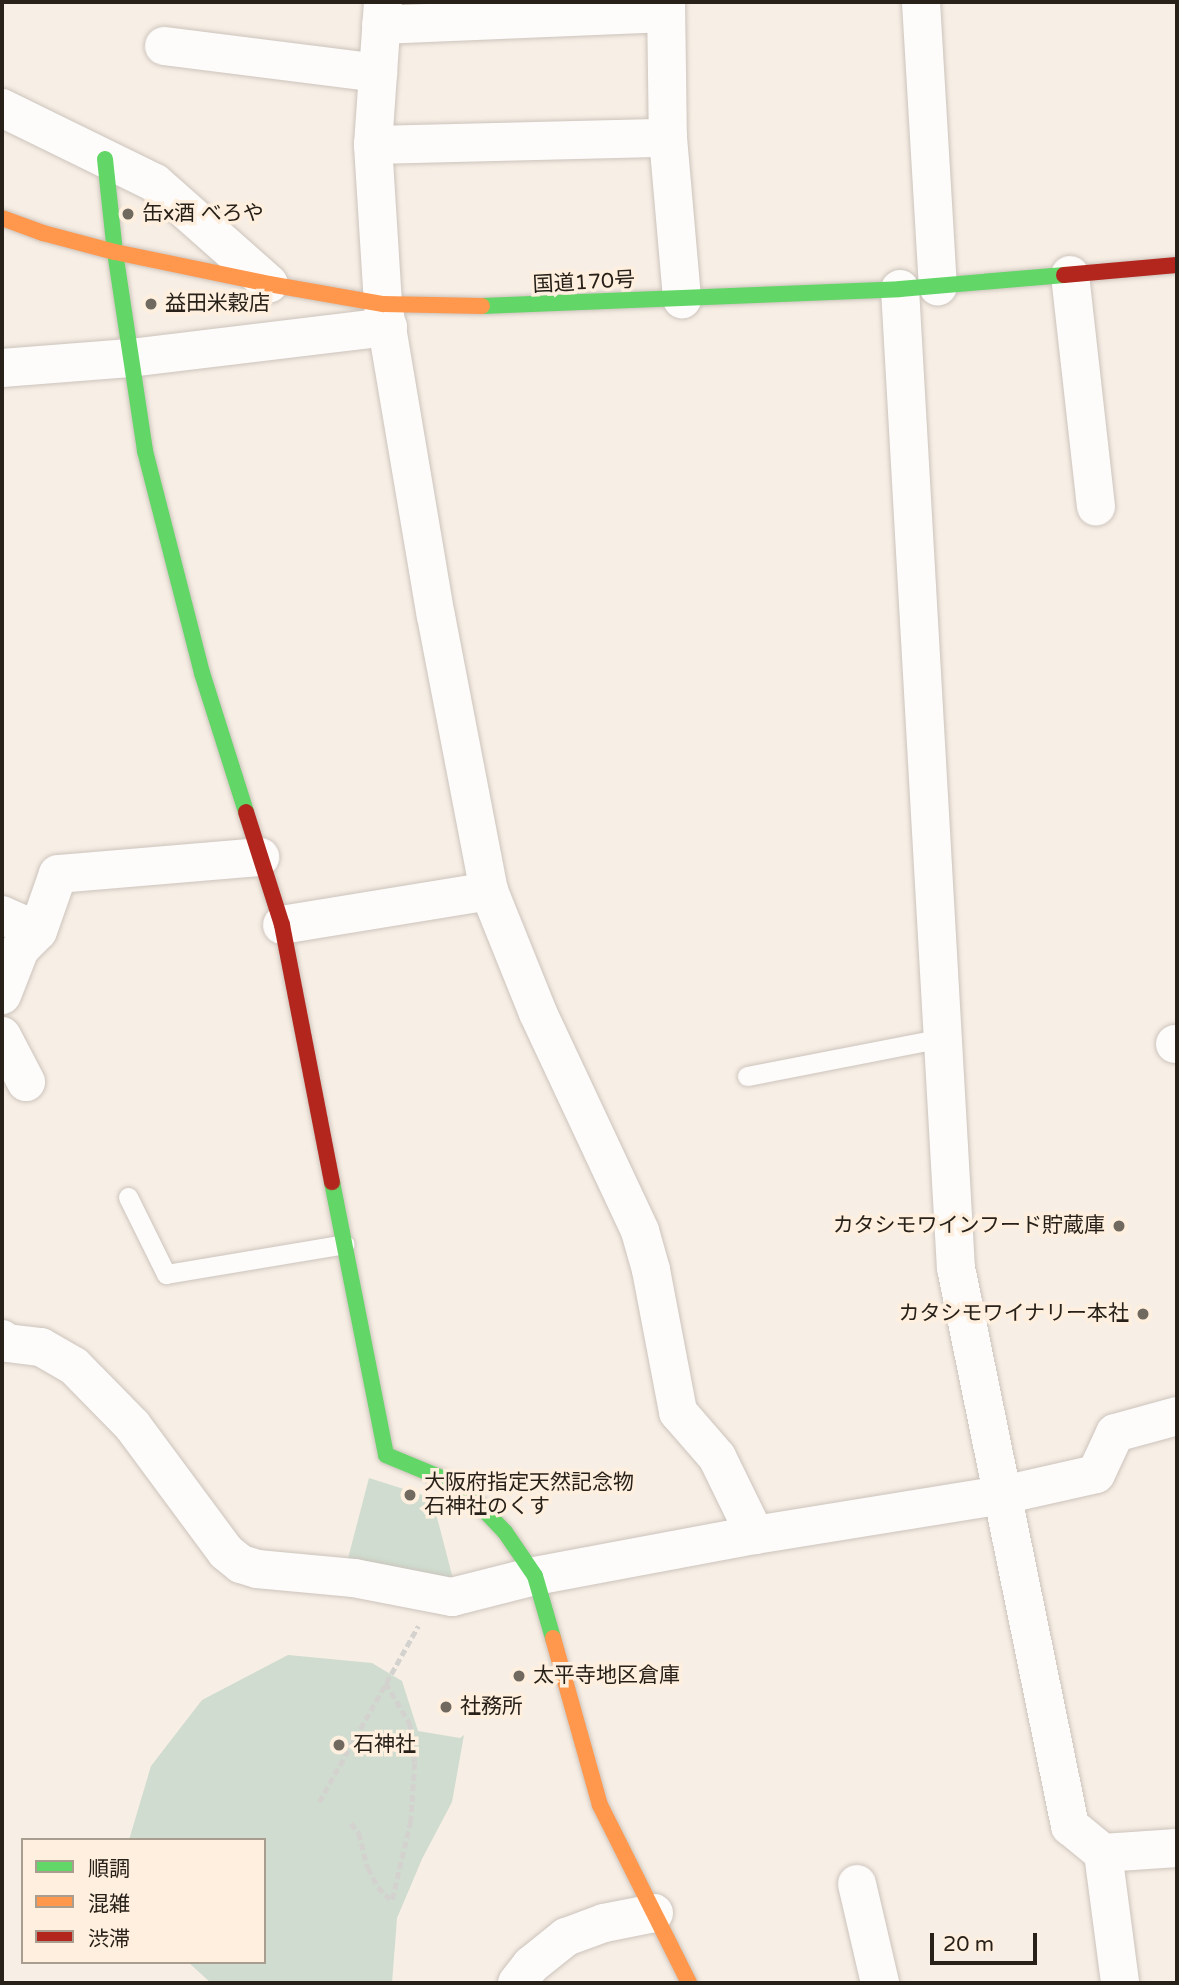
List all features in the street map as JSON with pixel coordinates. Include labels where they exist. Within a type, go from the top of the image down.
[{"type":"main road","points":[[105,159],[115,251],[145,451],[199,660],[282,925],[386,1455],[461,1486],[506,1532],[535,1576],[600,1805],[689,1983]]},
{"type":"main road","name":"国道170号","points":[[2,218],[43,233],[270,284],[386,316],[512,307],[900,289],[1177,265]]},
{"type":"street","points":[[922,2],[938,286]]},
{"type":"street","points":[[682,299],[668,138],[666,7],[382,13],[373,145],[386,316],[436,616],[489,891],[538,1013],[640,1231],[651,1270],[678,1412],[717,1457],[755,1535]]},
{"type":"street","points":[[164,46],[378,73]]},
{"type":"street","points":[[2,108],[155,183],[270,284]]},
{"type":"street","points":[[373,145],[668,138]]},
{"type":"street","points":[[1070,275],[1096,507]]},
{"type":"street","points":[[900,289],[956,1268],[1070,1826],[1103,1853],[1177,1848]]},
{"type":"street","points":[[2,368],[130,358],[386,316]]},
{"type":"street","points":[[2,995],[20,949],[38,931],[58,874],[260,858]]},
{"type":"street","points":[[282,925],[489,891]]},
{"type":"street","points":[[2,915],[38,931]]},
{"type":"street","points":[[2,1036],[26,1082]]},
{"type":"street","points":[[2,1339],[7,1343],[41,1347],[74,1366],[132,1425],[226,1552],[241,1563],[257,1569],[354,1578],[452,1597],[535,1576],[755,1535],[1003,1494],[1096,1474],[1115,1433],[1177,1416]]},
{"type":"street","points":[[1103,1853],[1120,1983]]},
{"type":"street","points":[[857,1884],[880,1983]]},
{"type":"street","points":[[517,1983],[531,1965],[566,1937],[604,1923],[654,1913]]},
{"type":"lane","points":[[747,1076],[943,1038]]},
{"type":"lane","points":[[128,1197],[166,1274],[345,1244]]},
{"type":"path","points":[[319,1802],[420,1623]]},
{"type":"path","points":[[351,1823],[359,1833],[368,1868],[378,1887],[392,1902],[411,1821],[415,1763],[410,1724],[386,1683]]},
{"type":"green space","points":[[369,1478],[432,1498],[453,1579],[346,1566]]},
{"type":"green space","points":[[288,1655],[372,1663],[402,1681],[418,1731],[460,1738],[464,1735],[452,1802],[422,1859],[397,1918],[392,1983],[211,1983],[190,1964],[266,1964],[266,1838],[130,1838],[151,1766],[202,1700]]},
{"type":"traffic: fast","points":[[105,159],[115,252],[145,451],[202,673],[246,812]]},
{"type":"traffic: fast","points":[[482,306],[900,289],[1064,275]]},
{"type":"traffic: fast","points":[[332,1182],[386,1455],[461,1486],[505,1532],[535,1576],[553,1638]]},
{"type":"traffic: slow","points":[[2,218],[43,233],[115,252],[269,284],[383,304],[482,306]]},
{"type":"traffic: slow","points":[[553,1638],[600,1805],[689,1983]]},
{"type":"traffic: jam","points":[[1064,275],[1177,265]]},
{"type":"traffic: jam","points":[[246,812],[282,925],[332,1182]]},
{"type":"place","name":"缶x酒 べろや","points":[[128,214]]},
{"type":"place","name":"益田米穀店","points":[[151,304]]},
{"type":"place","name":"カタシモワインフード貯蔵庫","points":[[1119,1226]]},
{"type":"place","name":"カタシモワイナリー本社","points":[[1143,1314]]},
{"type":"place","name":"大阪府指定天然記念物 石神社のくす","points":[[410,1495]]},
{"type":"place","name":"太平寺地区倉庫","points":[[519,1676]]},
{"type":"place","name":"社務所","points":[[446,1707]]},
{"type":"place","name":"石神社","points":[[339,1745]]}]
